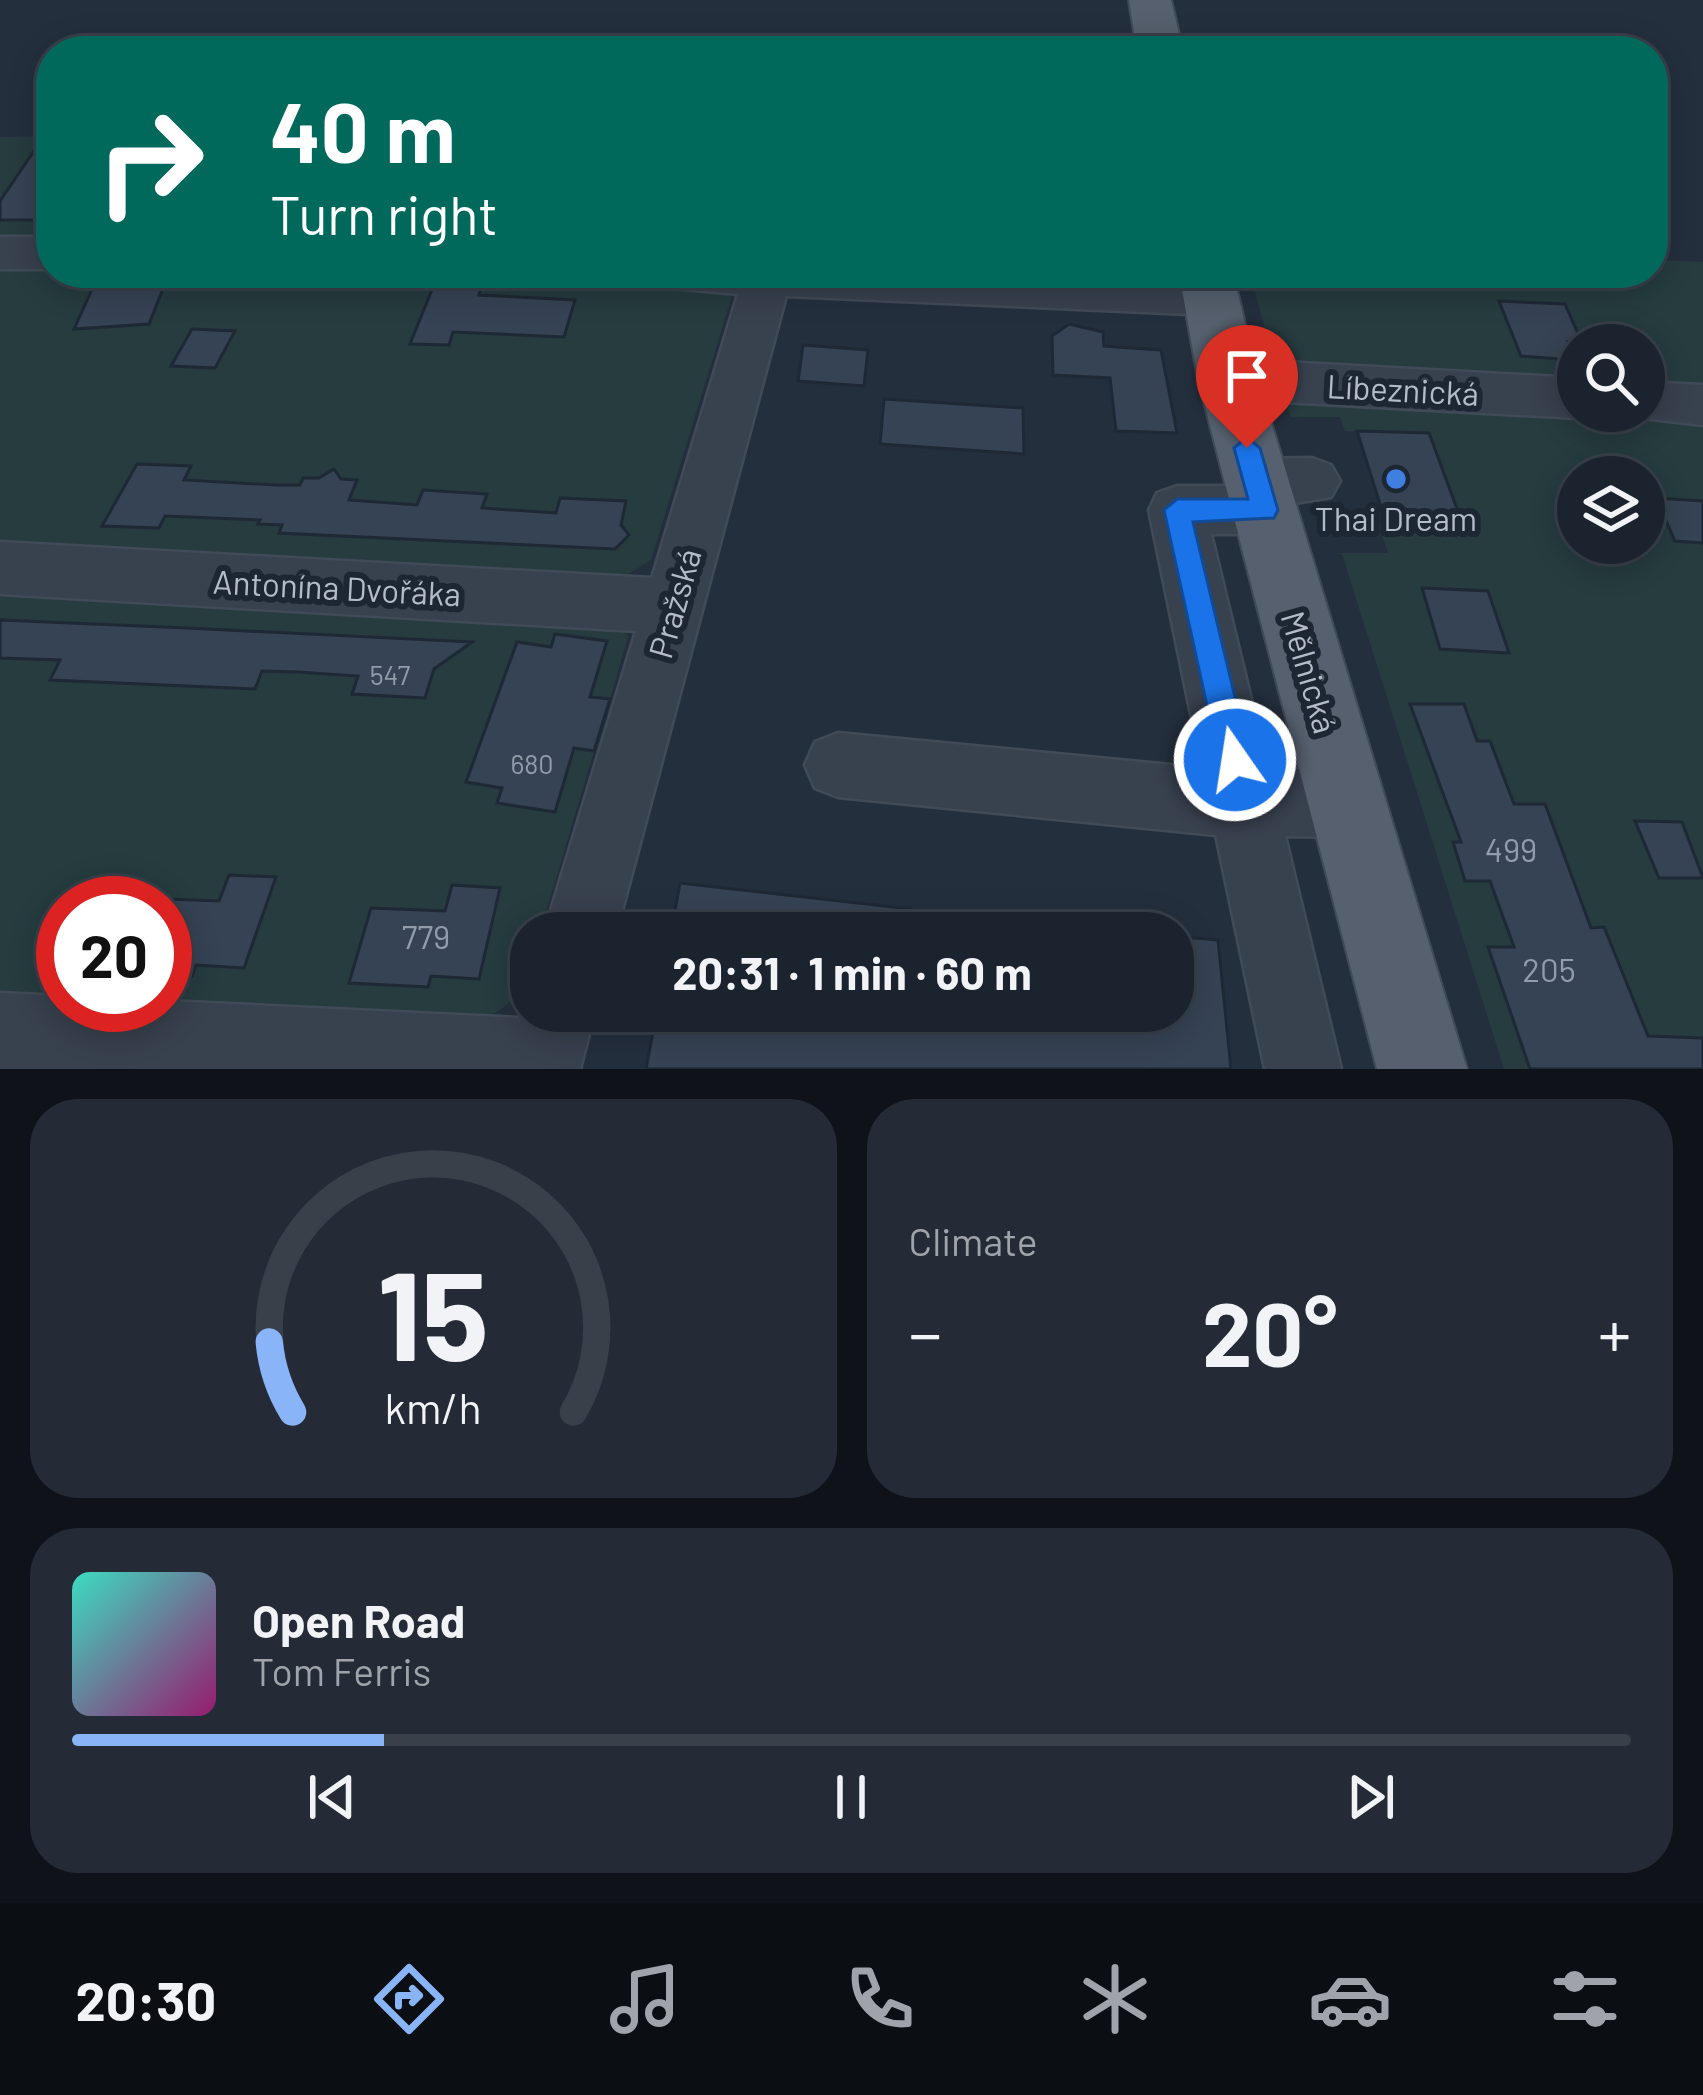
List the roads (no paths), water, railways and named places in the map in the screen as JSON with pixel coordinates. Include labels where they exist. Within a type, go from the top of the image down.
[{"type":"main road","points":[[1150,0],[1157,36]]},
{"type":"main road","name":"Mělnická","points":[[1210,288],[1228,379],[1278,491],[1347,803],[1422,1069]]},
{"type":"street","points":[[0,254],[36,253]]},
{"type":"street","name":"Pražská","points":[[586,912],[764,288]]},
{"type":"street","name":"Líbeznická","points":[[1228,379],[1557,397]]},
{"type":"street","points":[[1665,403],[1703,405]]},
{"type":"street","points":[[1278,491],[1177,510],[1303,1069]]},
{"type":"street","name":"Antonína Dvořáka","points":[[0,568],[673,606]]},
{"type":"street","points":[[838,765],[1174,801],[1347,803]]},
{"type":"street","points":[[0,1031],[548,1046]]},
{"type":"place","name":"Thai Dream","points":[[1396,479]]}]
